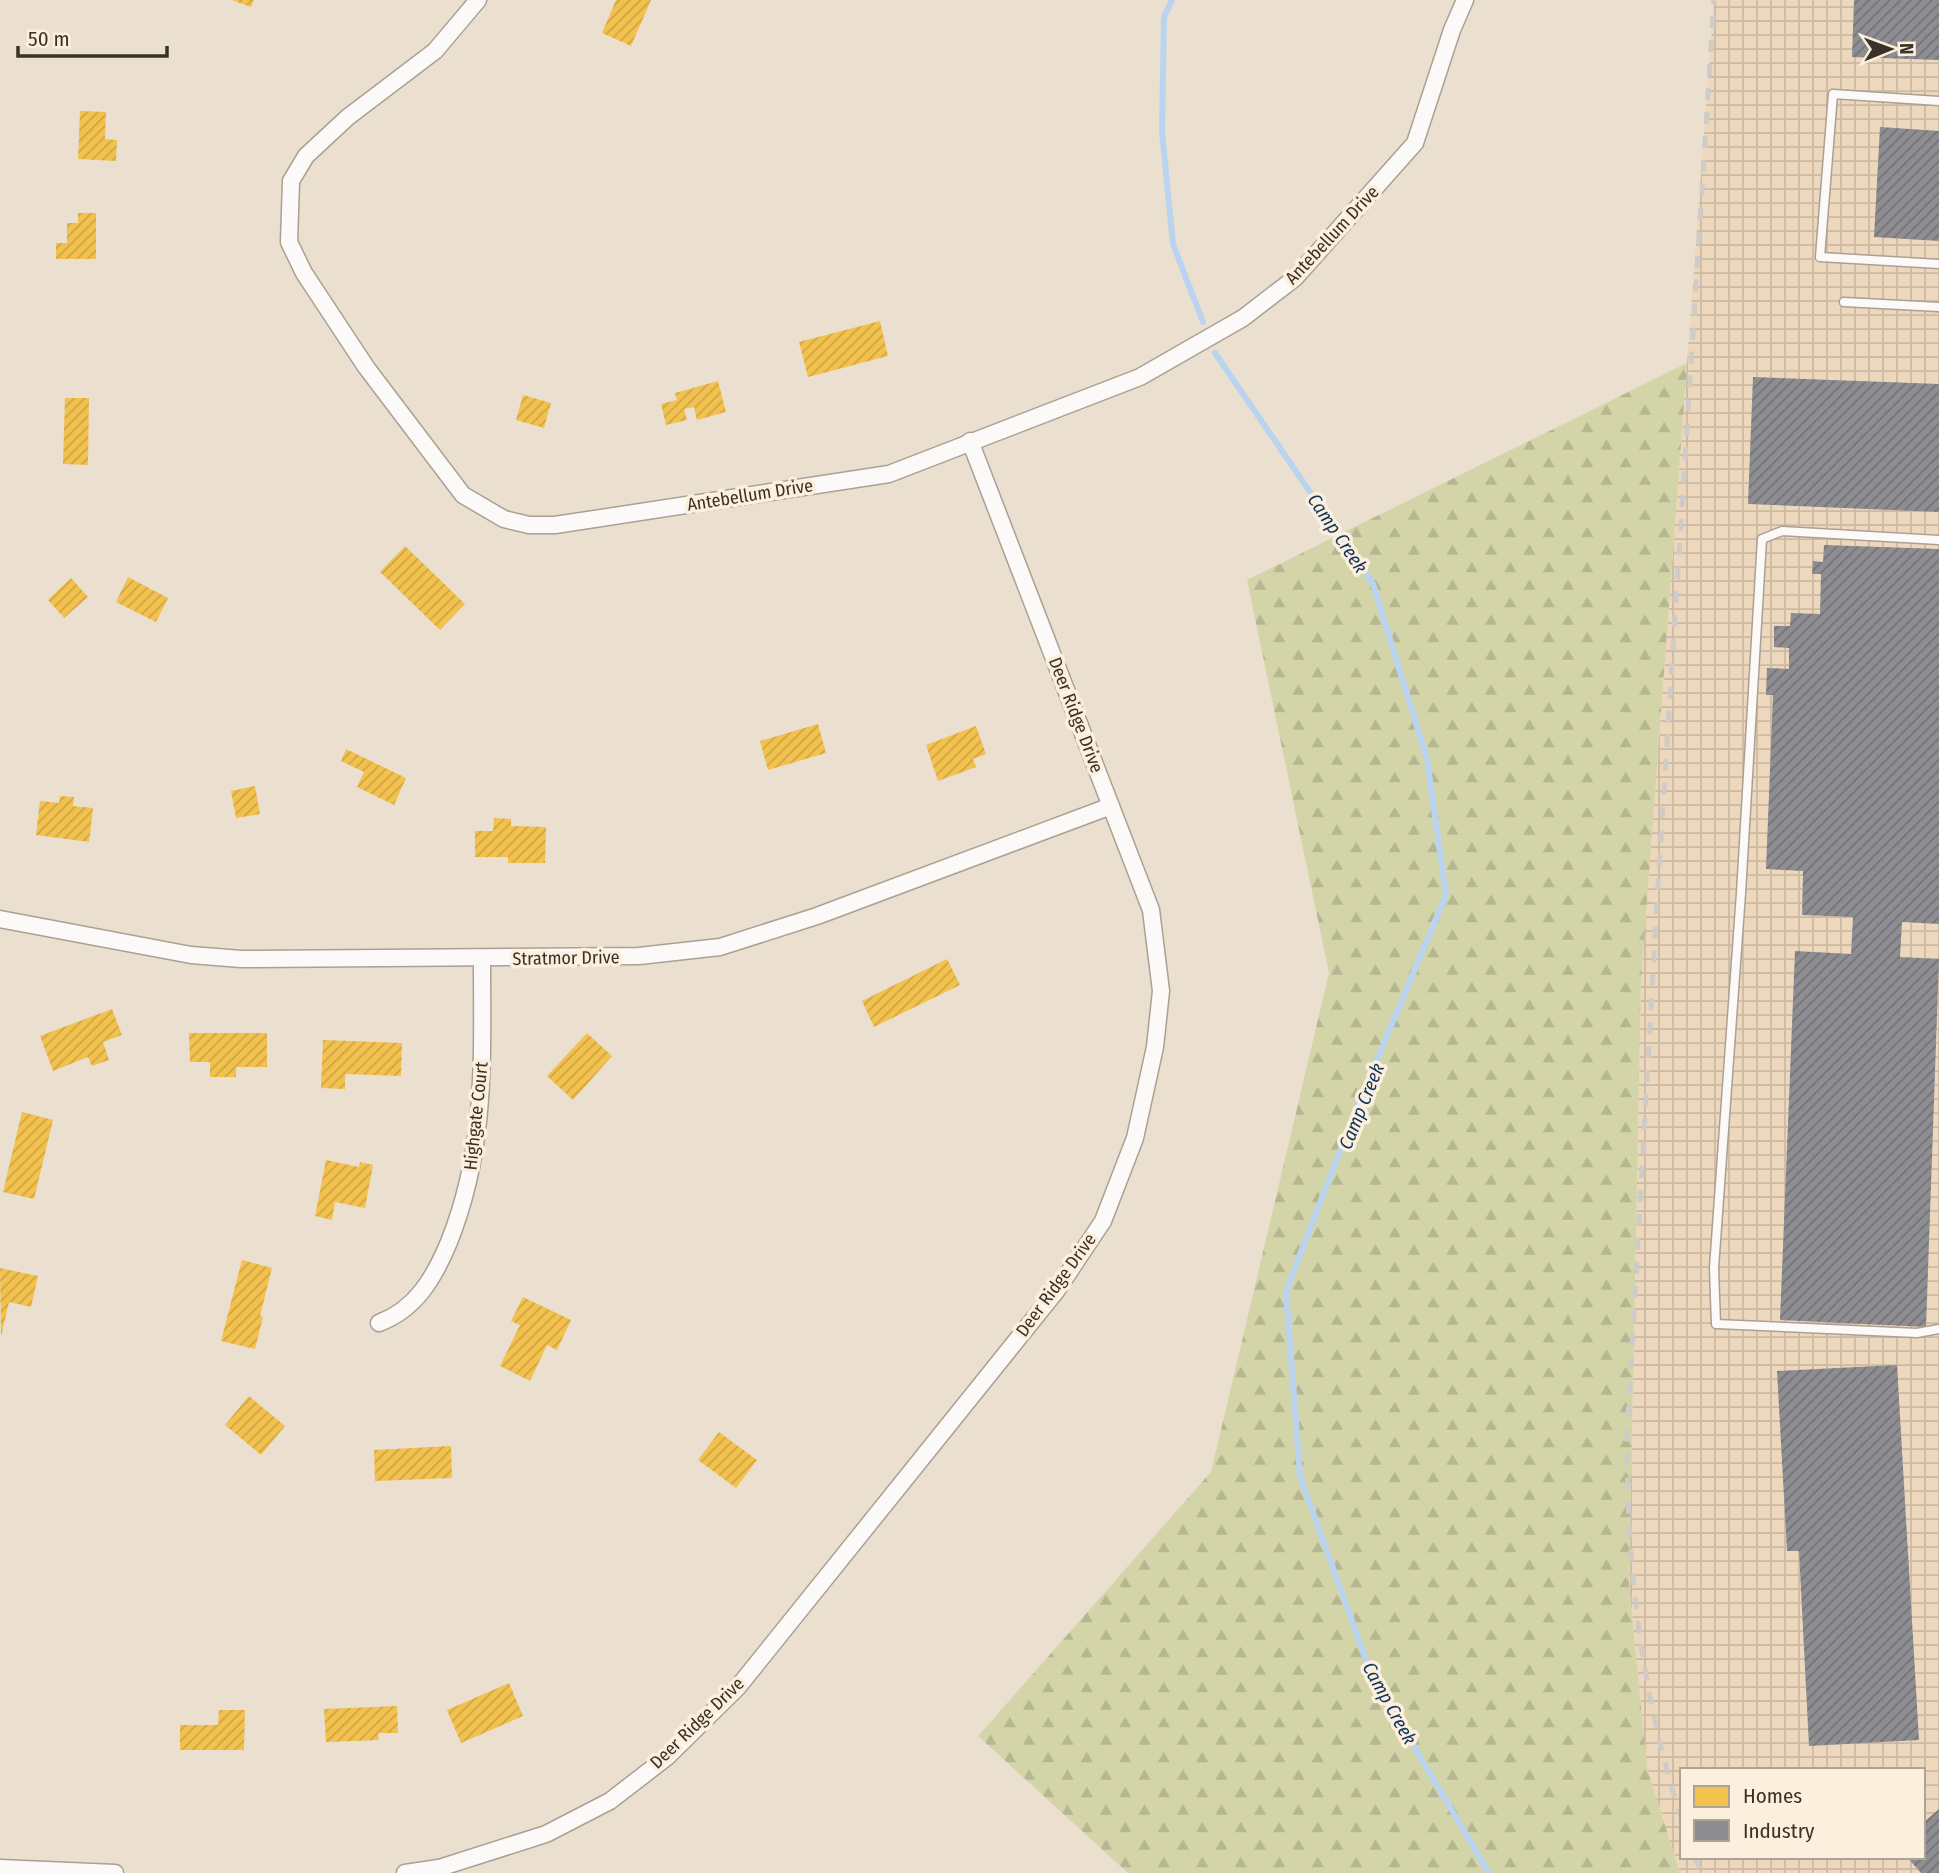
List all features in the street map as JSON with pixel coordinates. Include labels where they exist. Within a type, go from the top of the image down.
[{"type":"street","name":"Antebellum Drive","points":[[478,0],[435,51],[348,117],[306,156],[291,181],[289,243],[304,273],[366,367],[463,495],[504,519],[529,525],[555,525],[889,474],[1140,377],[1243,318],[1295,278],[1415,143],[1452,30],[1465,0]]},
{"type":"street","name":"Deer Ridge Drive","points":[[405,1873],[439,1868],[545,1834],[610,1801],[667,1757],[737,1687],[870,1524],[1057,1290],[1103,1220],[1135,1138],[1155,1047],[1161,992],[1151,910],[970,441]]},
{"type":"street","name":"Stratmor Drive","points":[[0,919],[191,955],[241,959],[639,956],[720,947],[817,916],[1111,806]]},
{"type":"street","name":"Highgate Court","points":[[379,1323],[396,1317],[416,1300],[438,1268],[461,1211],[475,1154],[482,1086],[482,959]]},
{"type":"street","points":[[0,1868],[115,1873]]},
{"type":"lane","points":[[1939,101],[1833,94],[1819,257],[1939,264]]},
{"type":"lane","points":[[1844,302],[1939,307]]},
{"type":"lane","points":[[1939,540],[1782,531],[1762,539],[1741,893],[1714,1268],[1716,1324],[1917,1333],[1939,1329]]},
{"type":"shaded area","points":[[1714,0],[1939,0],[1939,1873],[1680,1873],[1647,1768],[1629,1583],[1641,982]]},
{"type":"green space","points":[[1687,363],[1641,982],[1629,1583],[1647,1768],[1680,1873],[1128,1873],[978,1736],[1211,1472],[1329,973],[1247,580]]},
{"type":"building: Homes","points":[[232,0],[254,0],[251,7]]},
{"type":"building: Homes","points":[[616,0],[651,0],[631,46],[602,33]]},
{"type":"building: Homes","points":[[80,111],[106,112],[105,139],[117,140],[116,161],[78,159]]},
{"type":"building: Homes","points":[[78,213],[96,213],[96,259],[56,259],[56,243],[67,243],[67,223],[78,223]]},
{"type":"building: Homes","points":[[880,321],[888,356],[808,377],[799,342]]},
{"type":"building: Homes","points":[[718,381],[726,412],[697,420],[694,407],[684,409],[687,420],[666,425],[661,404],[677,400],[675,393]]},
{"type":"building: Homes","points":[[523,395],[551,403],[544,428],[516,420]]},
{"type":"building: Homes","points":[[65,398],[89,398],[88,465],[63,464]]},
{"type":"building: Homes","points":[[405,546],[465,604],[440,630],[380,572]]},
{"type":"building: Homes","points":[[128,577],[168,598],[156,622],[116,602]]},
{"type":"building: Homes","points":[[71,578],[88,597],[64,618],[48,600]]},
{"type":"building: Homes","points":[[818,724],[826,753],[768,770],[760,741]]},
{"type":"building: Homes","points":[[976,726],[986,754],[973,759],[976,767],[938,781],[926,745]]},
{"type":"building: Homes","points":[[346,749],[406,778],[394,805],[357,787],[364,772],[341,761]]},
{"type":"building: Homes","points":[[255,786],[260,814],[236,818],[231,791]]},
{"type":"building: Homes","points":[[60,796],[74,797],[73,806],[93,808],[89,842],[36,835],[40,801],[59,803]]},
{"type":"building: Homes","points":[[494,818],[511,819],[511,826],[546,827],[545,863],[508,863],[508,857],[475,857],[475,831],[493,831]]},
{"type":"building: Homes","points":[[947,959],[960,985],[874,1027],[862,1001]]},
{"type":"building: Homes","points":[[112,1009],[122,1035],[103,1042],[109,1060],[92,1066],[88,1057],[53,1071],[40,1036]]},
{"type":"building: Homes","points":[[189,1033],[267,1033],[267,1067],[236,1067],[236,1077],[210,1077],[210,1062],[190,1062]]},
{"type":"building: Homes","points":[[587,1033],[612,1056],[573,1100],[547,1076]]},
{"type":"building: Homes","points":[[323,1040],[402,1043],[401,1076],[345,1074],[345,1089],[321,1088]]},
{"type":"building: Homes","points":[[22,1112],[53,1120],[34,1199],[3,1192]]},
{"type":"building: Homes","points":[[326,1160],[359,1167],[360,1162],[373,1165],[365,1208],[335,1202],[332,1220],[315,1216]]},
{"type":"building: Homes","points":[[242,1260],[272,1268],[255,1349],[221,1341]]},
{"type":"building: Homes","points":[[0,1268],[38,1276],[31,1307],[9,1302],[1,1337]]},
{"type":"building: Homes","points":[[523,1297],[571,1320],[557,1350],[547,1345],[530,1381],[500,1366],[520,1325],[511,1321]]},
{"type":"building: Homes","points":[[249,1396],[285,1426],[261,1455],[225,1425]]},
{"type":"building: Homes","points":[[719,1432],[757,1460],[736,1488],[698,1460]]},
{"type":"building: Homes","points":[[451,1446],[452,1478],[375,1481],[374,1450]]},
{"type":"building: Homes","points":[[509,1683],[523,1716],[461,1743],[447,1710]]},
{"type":"building: Homes","points":[[397,1706],[398,1733],[378,1733],[379,1740],[326,1742],[324,1709]]},
{"type":"building: Homes","points":[[219,1710],[245,1710],[244,1750],[180,1750],[180,1725],[218,1725]]},
{"type":"building: Industry","points":[[1854,0],[1939,0],[1939,60],[1852,57]]},
{"type":"building: Industry","points":[[1880,127],[1939,131],[1939,241],[1874,237]]},
{"type":"building: Industry","points":[[1753,377],[1939,384],[1939,512],[1748,504]]},
{"type":"building: Industry","points":[[1824,545],[1939,549],[1939,924],[1902,922],[1900,957],[1939,959],[1926,1327],[1780,1320],[1795,951],[1851,954],[1853,917],[1802,915],[1803,871],[1766,869],[1773,695],[1766,695],[1767,668],[1789,669],[1789,648],[1774,647],[1774,626],[1790,626],[1791,613],[1820,614],[1821,574],[1812,574],[1813,561],[1823,562]]},
{"type":"building: Industry","points":[[1897,1365],[1919,1740],[1809,1746],[1799,1551],[1787,1551],[1777,1371]]},
{"type":"building: Industry","points":[[1939,1809],[1939,1873],[1921,1873],[1909,1859],[1925,1859],[1925,1821]]},
{"type":"waterway","name":"Camp Creek","points":[[1172,0],[1164,17],[1162,131],[1173,244],[1203,322]]},
{"type":"waterway","name":"Camp Creek","points":[[1215,353],[1373,584],[1427,759],[1446,895],[1355,1112],[1286,1291],[1300,1476],[1371,1674],[1489,1873]]},
{"type":"railway","points":[[1680,1813],[1656,1726],[1639,1631],[1630,1534],[1627,1437],[1657,902],[1714,0]]},
{"type":"railway","points":[[1696,1859],[1701,1873]]}]
